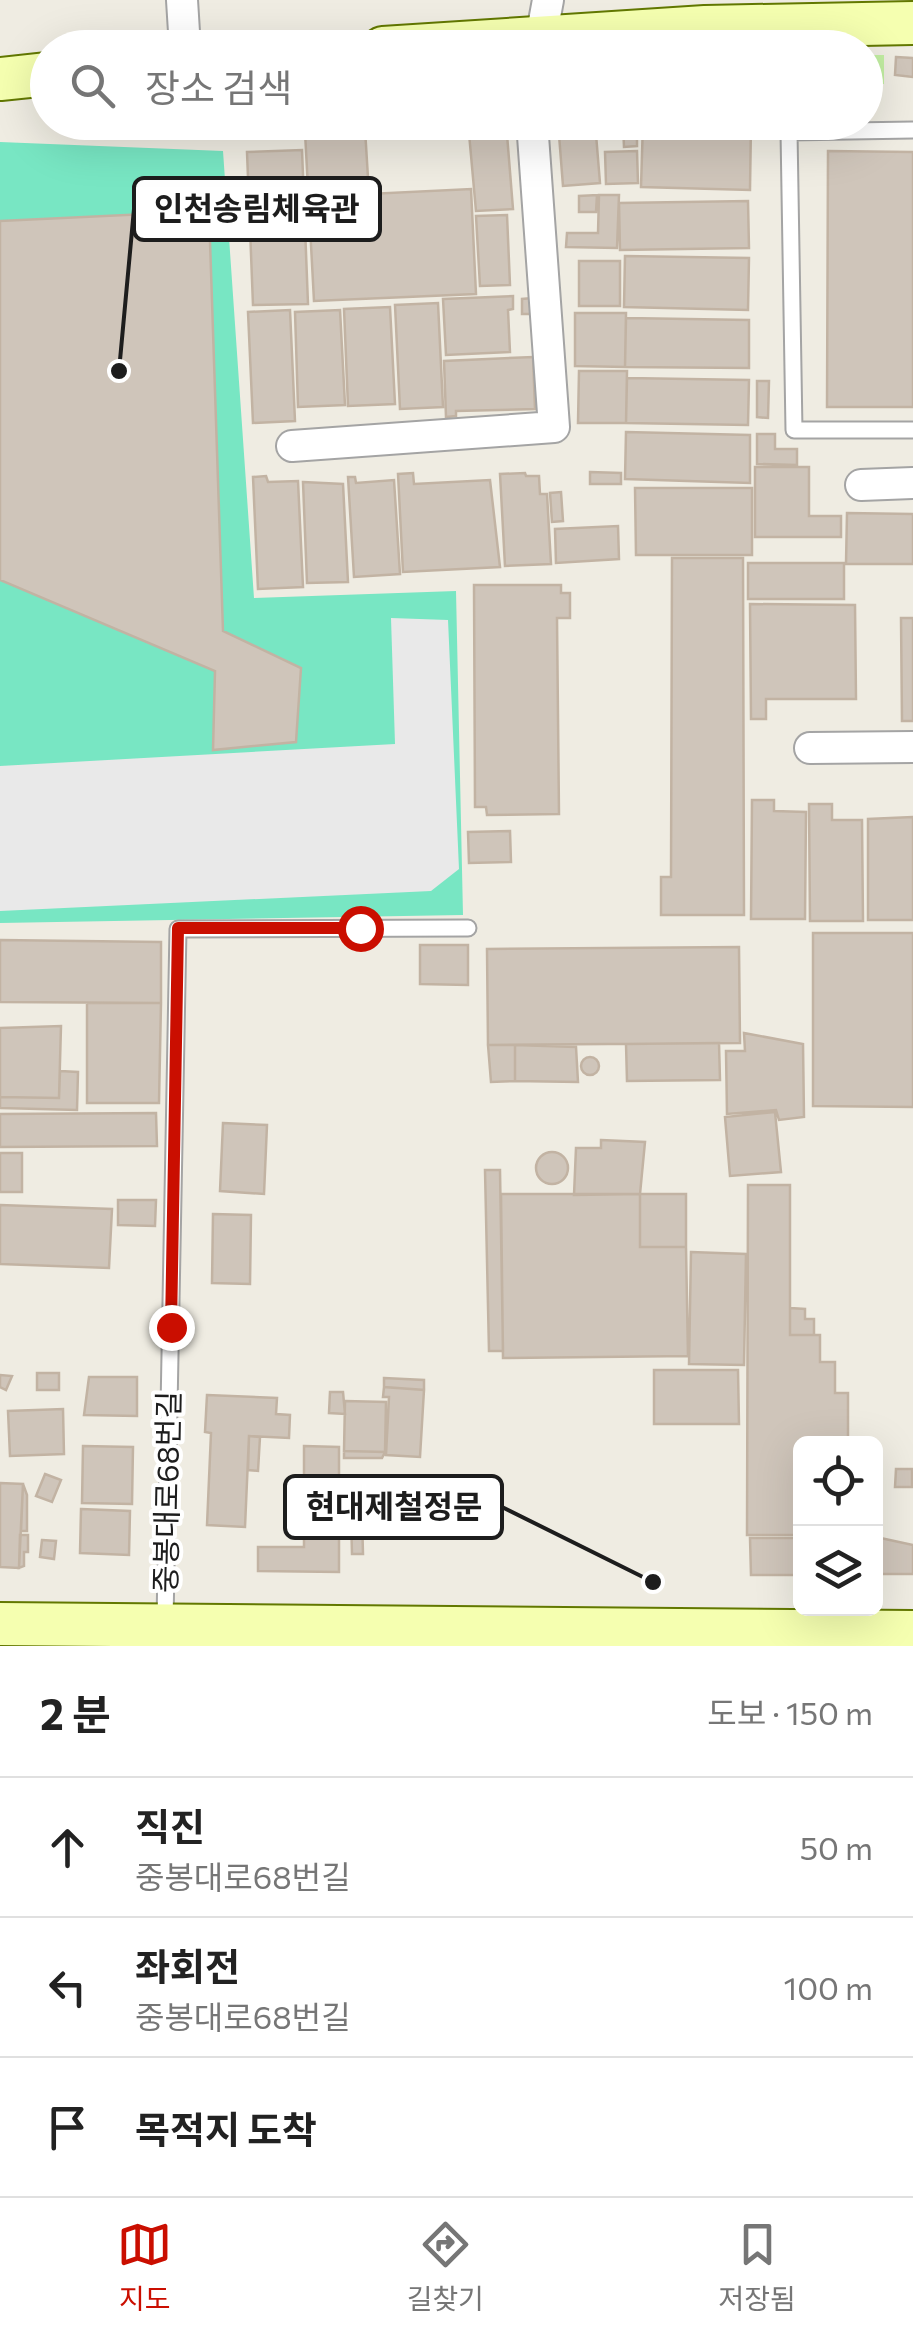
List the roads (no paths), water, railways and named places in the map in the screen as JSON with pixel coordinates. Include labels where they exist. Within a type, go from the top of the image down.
[{"type":"main road","points":[[578,30],[913,23]]},
{"type":"main road","points":[[0,80],[30,76]]},
{"type":"main road","points":[[0,1624],[913,1632]]},
{"type":"street","points":[[182,0],[184,30]]},
{"type":"street","points":[[292,446],[554,426],[533,140]]},
{"type":"street","points":[[862,485],[913,483]]},
{"type":"street","points":[[810,748],[913,747]]},
{"type":"lane","points":[[883,130],[913,130]]},
{"type":"lane","points":[[789,140],[794,430],[913,430]]},
{"type":"lane","name":"중봉대로68번길","points":[[165,1625],[178,928],[468,928]]},
{"type":"place","name":"인천송림체육관","points":[[119,371]]},
{"type":"place","name":"현대제철정문","points":[[653,1582]]}]
